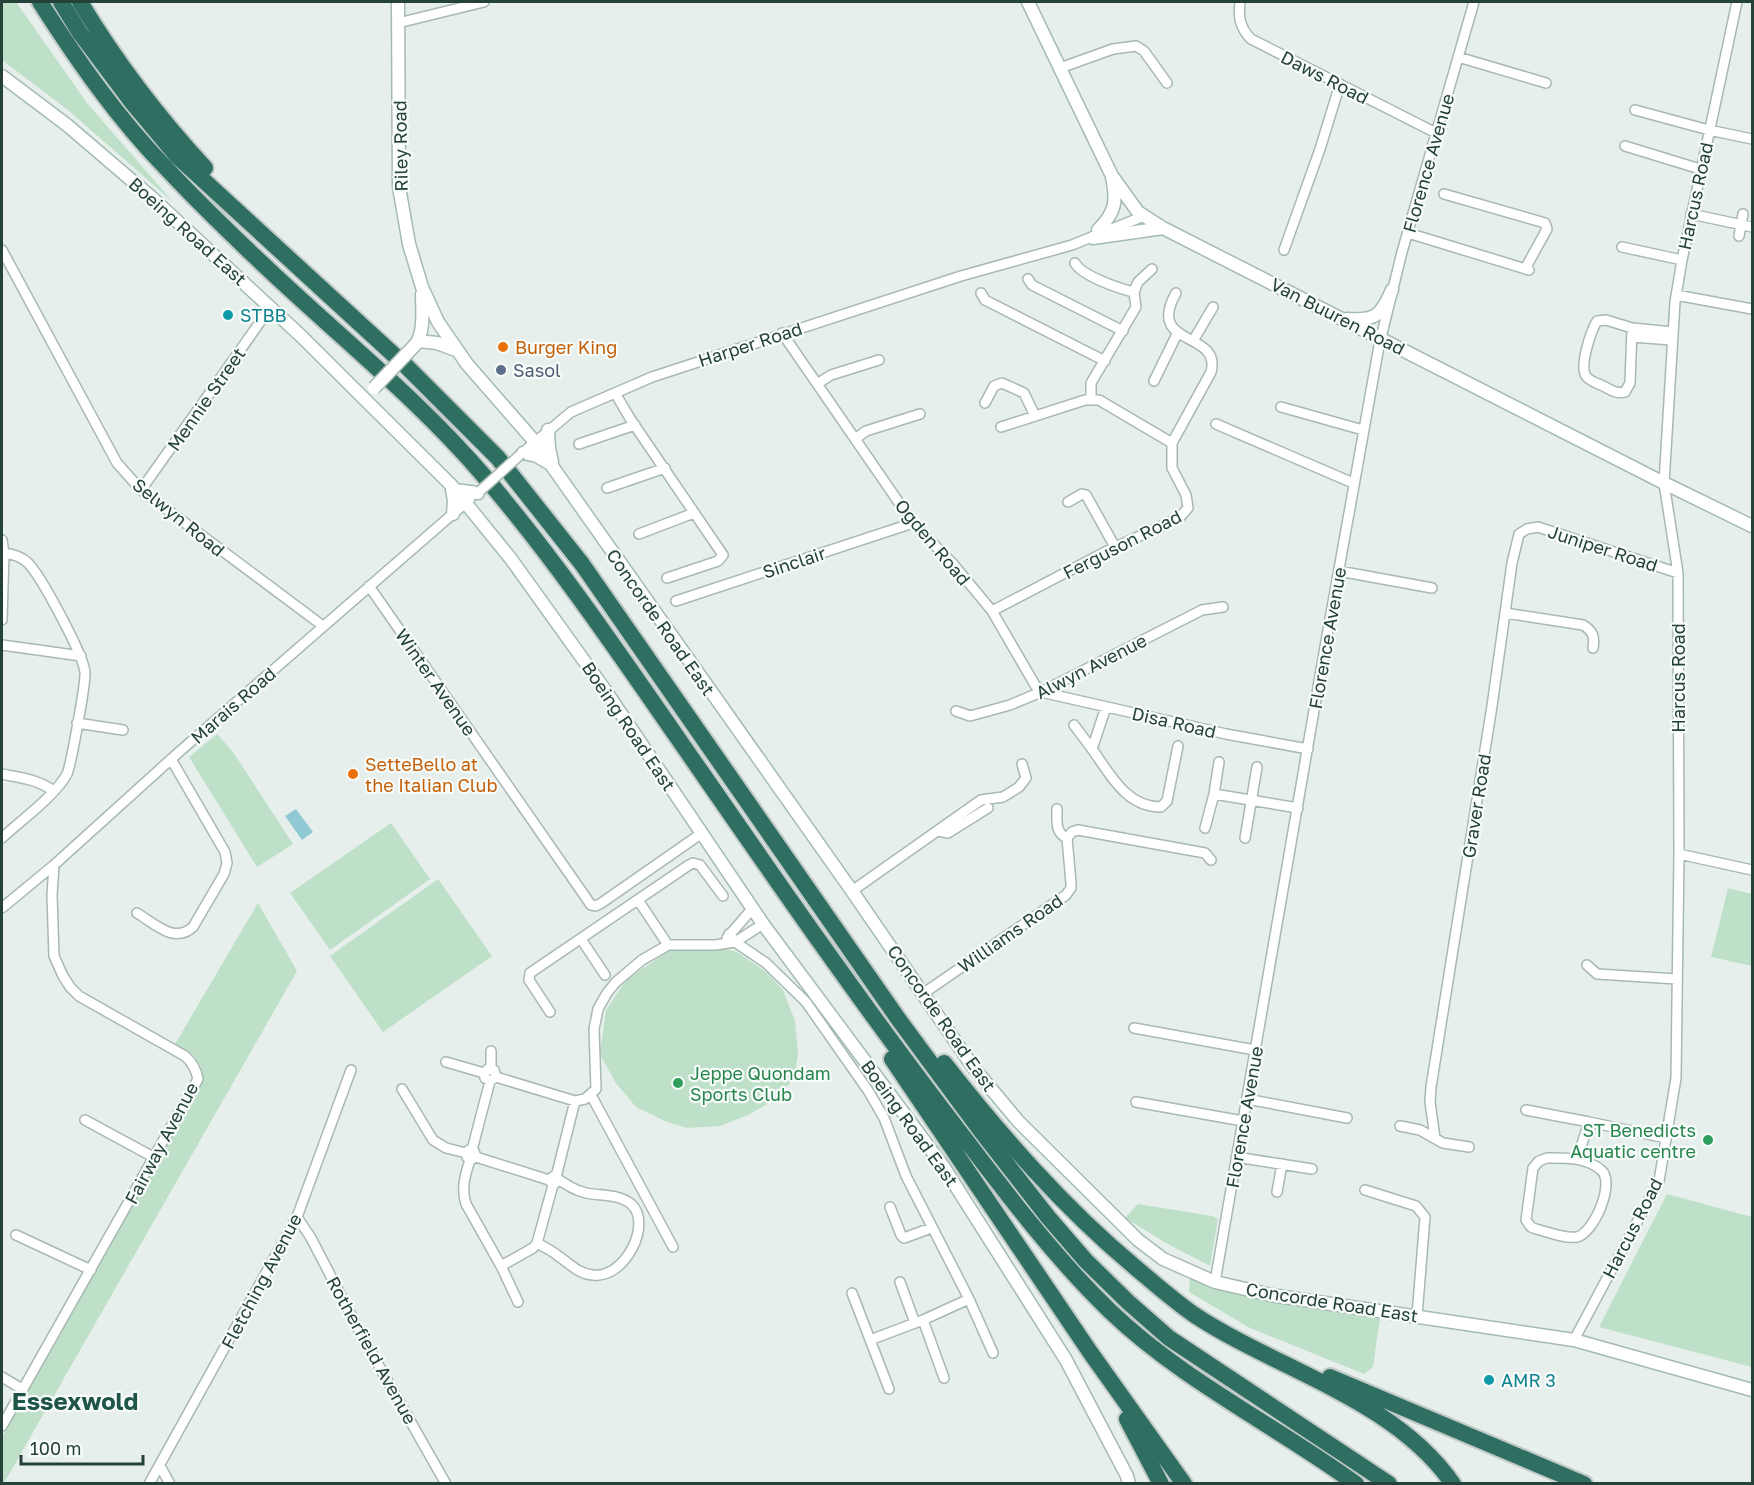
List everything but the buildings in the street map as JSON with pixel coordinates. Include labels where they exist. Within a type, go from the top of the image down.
[{"type":"highway","points":[[40,2],[65,42],[116,110],[165,168],[269,270],[395,383],[482,474],[565,576],[813,932],[928,1090],[1035,1230],[1071,1272],[1113,1314],[1156,1350],[1204,1385],[1356,1484]]},
{"type":"highway","points":[[61,2],[105,67],[177,156],[406,366],[498,458],[582,564],[899,1020],[981,1131],[1048,1217],[1086,1261],[1169,1338],[1389,1484]]},
{"type":"highway","points":[[80,2],[140,92],[186,147],[284,254]]},
{"type":"highway","points":[[804,882],[981,1109],[1058,1196],[1100,1238],[1193,1314],[1364,1406],[1407,1434],[1440,1465],[1453,1484]]},
{"type":"highway","points":[[813,932],[878,1040],[1090,1352],[1184,1484]]},
{"type":"highway","points":[[1229,1335],[1584,1484]]},
{"type":"highway","points":[[1090,1352],[1161,1484]]},
{"type":"main road","name":"Riley Road","points":[[398,2],[399,187],[409,244],[422,287]]},
{"type":"main road","name":"Van Buuren Road","points":[[1028,2],[1112,176],[1141,214],[1164,228],[1752,526]]},
{"type":"main road","name":"Boeing Road East","points":[[2,76],[67,125],[150,196],[375,407],[453,487],[476,515],[544,603],[752,909],[943,1166],[1066,1360],[1127,1476],[1129,1484]]},
{"type":"main road","points":[[1095,234],[1109,219],[1114,207],[1112,176]]},
{"type":"main road","points":[[1095,234],[1164,228]]},
{"type":"main road","points":[[373,388],[417,343],[423,315],[422,287]]},
{"type":"main road","name":"Concorde Road East","points":[[422,287],[438,322],[456,350],[535,442],[924,993],[973,1067],[992,1092],[1138,1240],[1163,1259],[1215,1282],[1271,1295],[1574,1340],[1752,1390]]},
{"type":"main road","points":[[1343,319],[1366,319],[1377,315],[1386,305],[1392,290]]},
{"type":"main road","points":[[417,343],[437,343],[456,350]]},
{"type":"main road","points":[[323,358],[360,387],[373,388]]},
{"type":"main road","points":[[373,388],[375,407]]},
{"type":"main road","points":[[519,425],[549,429],[552,467],[537,456],[523,453],[519,425]]},
{"type":"main road","points":[[453,513],[453,487],[478,492],[476,515]]},
{"type":"street","points":[[398,23],[484,2]]},
{"type":"street","name":"Daws Road","points":[[1240,2],[1240,21],[1244,32],[1251,39],[1436,133]]},
{"type":"street","name":"Florence Avenue","points":[[1215,1282],[1353,483],[1381,338],[1392,290],[1474,2]]},
{"type":"street","name":"Harcus Road","points":[[1574,1340],[1659,1180],[1677,1066],[1678,573],[1665,483],[1672,336],[1682,260],[1737,2]]},
{"type":"street","points":[[1060,68],[1113,50],[1136,46],[1144,51],[1167,83]]},
{"type":"street","points":[[1458,57],[1546,83]]},
{"type":"street","points":[[1284,250],[1320,149],[1340,84]]},
{"type":"street","points":[[1635,110],[1752,139]]},
{"type":"street","points":[[1625,146],[1700,169]]},
{"type":"street","points":[[1408,233],[1527,270],[1547,229],[1545,223],[1444,194]]},
{"type":"street","name":"Harper Road","points":[[465,503],[571,412],[652,377],[961,276],[1066,246],[1141,214]]},
{"type":"street","points":[[1691,214],[1752,227]]},
{"type":"street","points":[[1739,236],[1743,214]]},
{"type":"street","points":[[1622,247],[1682,260]]},
{"type":"street","name":"Selwyn Road","points":[[2,250],[117,463],[141,490],[323,626]]},
{"type":"street","points":[[1075,263],[1080,269],[1119,289],[1134,292]]},
{"type":"street","points":[[1091,399],[1091,383],[1136,307],[1134,292],[1138,282],[1152,269]]},
{"type":"street","points":[[1028,279],[1032,285],[1123,331]]},
{"type":"street","points":[[981,293],[985,300],[1105,361]]},
{"type":"street","points":[[1001,427],[1091,399],[1105,402],[1172,443],[1211,372],[1212,357],[1205,349],[1178,334],[1167,314],[1176,293]]},
{"type":"street","points":[[1676,295],[1752,309]]},
{"type":"street","points":[[1193,341],[1213,307]]},
{"type":"street","name":"Mennie Street","points":[[141,490],[270,308]]},
{"type":"street","points":[[1632,333],[1630,384],[1625,392],[1618,393],[1589,380],[1583,369],[1591,331],[1597,321],[1606,320],[1632,333],[1672,336]]},
{"type":"street","name":"Ogden Road","points":[[782,333],[913,523],[954,565],[992,611],[1041,692]]},
{"type":"street","points":[[1154,381],[1178,334]]},
{"type":"street","points":[[817,384],[831,375],[879,360]]},
{"type":"street","points":[[985,403],[994,386],[1002,383],[1023,393],[1035,416]]},
{"type":"street","points":[[615,393],[722,553],[723,557],[718,561],[667,578]]},
{"type":"street","points":[[1281,407],[1363,430]]},
{"type":"street","points":[[855,439],[866,432],[920,414]]},
{"type":"street","points":[[1216,424],[1353,483]]},
{"type":"street","points":[[579,444],[635,425]]},
{"type":"street","name":"Ferguson Road","points":[[992,611],[1115,547],[1179,518],[1187,511],[1186,495],[1172,468],[1172,443]]},
{"type":"street","points":[[607,488],[665,468]]},
{"type":"street","points":[[1068,502],[1082,494],[1086,495],[1115,547]]},
{"type":"street","name":"Marais Road","points":[[2,908],[54,865],[171,759],[465,503]]},
{"type":"street","points":[[639,534],[694,513]]},
{"type":"street","name":"Sinclair","points":[[676,601],[913,523]]},
{"type":"street","name":"Juniper Road","points":[[1527,529],[1538,527],[1678,573]]},
{"type":"street","name":"Graver Road","points":[[1435,1138],[1430,1102],[1431,1087],[1512,563],[1517,537],[1527,529]]},
{"type":"street","points":[[2,540],[4,553],[2,620]]},
{"type":"street","points":[[2,838],[54,791],[68,772],[85,681],[81,656],[30,564],[16,555],[4,553]]},
{"type":"street","points":[[1339,571],[1432,588]]},
{"type":"street","name":"Winter Avenue","points":[[369,586],[591,905],[600,904],[702,833]]},
{"type":"street","name":"Alwyn Avenue","points":[[956,711],[970,716],[1010,705],[1041,692],[1202,610],[1224,607]]},
{"type":"street","points":[[1505,613],[1583,625],[1591,630],[1594,638],[1593,648]]},
{"type":"street","points":[[2,645],[81,656]]},
{"type":"street","name":"Disa Road","points":[[1041,692],[1226,734],[1308,749]]},
{"type":"street","points":[[1092,749],[1106,707]]},
{"type":"street","points":[[77,723],[123,730]]},
{"type":"street","points":[[1074,725],[1119,787],[1130,798],[1146,805],[1161,807],[1167,801],[1178,747]]},
{"type":"street","points":[[137,913],[171,934],[185,933],[193,927],[226,868],[225,852],[171,759]]},
{"type":"street","points":[[1205,828],[1219,762]]},
{"type":"street","points":[[852,891],[981,800],[1003,797],[1019,787],[1026,778],[1022,764]]},
{"type":"street","points":[[1245,838],[1257,766]]},
{"type":"street","points":[[2,774],[34,779],[54,791]]},
{"type":"street","points":[[1214,794],[1298,808]]},
{"type":"street","points":[[938,831],[948,833],[988,808]]},
{"type":"street","name":"Williams Road","points":[[924,993],[1066,895],[1071,888],[1067,838],[1061,836],[1057,827],[1057,809]]},
{"type":"street","points":[[1067,838],[1069,833],[1078,831],[1204,853],[1211,860]]},
{"type":"street","points":[[1679,854],[1752,870]]},
{"type":"street","points":[[550,1012],[529,980],[529,976],[693,863],[704,869],[723,897]]},
{"type":"street","name":"Fairway Avenue","points":[[2,1426],[198,1079],[191,1061],[79,996],[70,987],[54,956],[52,895],[54,865]]},
{"type":"street","points":[[638,900],[668,945]]},
{"type":"street","points":[[729,939],[752,909]]},
{"type":"street","points":[[446,1062],[575,1101],[585,1099],[596,1089],[594,1029],[598,1009],[616,982],[642,960],[668,945],[715,945],[763,924]]},
{"type":"street","points":[[581,939],[604,975]]},
{"type":"street","points":[[729,939],[766,963],[796,990],[858,1075],[884,1118],[906,1176],[969,1299],[993,1353]]},
{"type":"street","points":[[1587,965],[1597,974],[1677,979]]},
{"type":"street","points":[[1134,1028],[1256,1050]]},
{"type":"street","points":[[491,1051],[490,1075],[464,1178],[464,1198],[518,1302]]},
{"type":"street","name":"Fletching Avenue","points":[[149,1484],[297,1217],[351,1070]]},
{"type":"street","points":[[402,1089],[433,1140],[446,1148],[554,1180],[586,1193],[617,1198],[630,1204],[638,1217],[633,1248],[621,1265],[601,1275],[592,1275],[574,1269],[537,1243]]},
{"type":"street","points":[[591,1095],[673,1247]]},
{"type":"street","points":[[1247,1099],[1347,1118]]},
{"type":"street","points":[[501,1266],[533,1248],[537,1243],[575,1101]]},
{"type":"street","points":[[1136,1102],[1243,1120]]},
{"type":"street","points":[[1526,1110],[1666,1138]]},
{"type":"street","points":[[85,1120],[154,1158]]},
{"type":"street","points":[[1577,1159],[1589,1122]]},
{"type":"street","points":[[1400,1126],[1420,1130],[1443,1143],[1469,1147]]},
{"type":"street","points":[[1236,1157],[1312,1169]]},
{"type":"street","points":[[1547,1158],[1577,1159],[1600,1168],[1606,1177],[1606,1190],[1602,1204],[1589,1229],[1580,1236],[1571,1237],[1531,1227],[1525,1215],[1533,1168],[1547,1158]]},
{"type":"street","points":[[1277,1192],[1282,1164]]},
{"type":"street","points":[[1365,1190],[1405,1201],[1421,1209],[1426,1222],[1417,1316]]},
{"type":"street","points":[[890,1207],[904,1238],[931,1228]]},
{"type":"street","name":"Rotherfield Avenue","points":[[297,1217],[311,1238],[362,1336],[446,1484]]},
{"type":"street","points":[[16,1235],[91,1270]]},
{"type":"street","points":[[900,1282],[944,1378]]},
{"type":"street","points":[[852,1293],[889,1389]]},
{"type":"street","points":[[870,1340],[969,1299]]},
{"type":"street","points":[[2,1377],[22,1389]]},
{"type":"street","points":[[160,1466],[170,1484]]},
{"type":"green space","points":[[2,2],[16,2],[87,103],[173,202],[68,110],[2,60]]},
{"type":"green space","points":[[217,734],[233,752],[293,844],[257,867],[189,757]]},
{"type":"green space","points":[[391,823],[430,879],[330,950],[290,893]]},
{"type":"green space","points":[[438,879],[492,956],[383,1032],[330,956]]},
{"type":"green space","points":[[1728,888],[1752,894],[1752,966],[1711,957]]},
{"type":"green space","points":[[258,903],[297,971],[2,1484],[2,1437],[203,1079],[194,1055],[175,1044]]},
{"type":"green space","points":[[714,946],[737,952],[766,972],[783,990],[795,1021],[798,1054],[794,1079],[774,1100],[748,1115],[720,1126],[687,1128],[665,1121],[636,1107],[615,1082],[600,1054],[606,1010],[627,979],[672,949]]},
{"type":"green space","points":[[1667,1194],[1752,1217],[1752,1367],[1599,1327]]},
{"type":"green space","points":[[1138,1204],[1212,1216],[1218,1219],[1210,1266],[1125,1218]]},
{"type":"green space","points":[[1190,1278],[1249,1296],[1375,1308],[1380,1318],[1373,1367],[1364,1374],[1250,1328],[1189,1292]]},
{"type":"water","points":[[296,809],[313,832],[302,840],[285,816]]},
{"type":"place","name":"STBB","points":[[228,315]]},
{"type":"place","name":"Burger King","points":[[503,347]]},
{"type":"place","name":"Sasol","points":[[501,370]]},
{"type":"place","name":"SetteBello at the Italian Club","points":[[353,774]]},
{"type":"place","name":"Jeppe Quondam Sports Club","points":[[678,1083]]},
{"type":"place","name":"ST Benedicts Aquatic centre","points":[[1708,1140]]},
{"type":"place","name":"AMR 3","points":[[1489,1380]]},
{"type":"district","name":"Essexwold","points":[[75,1400]]}]
